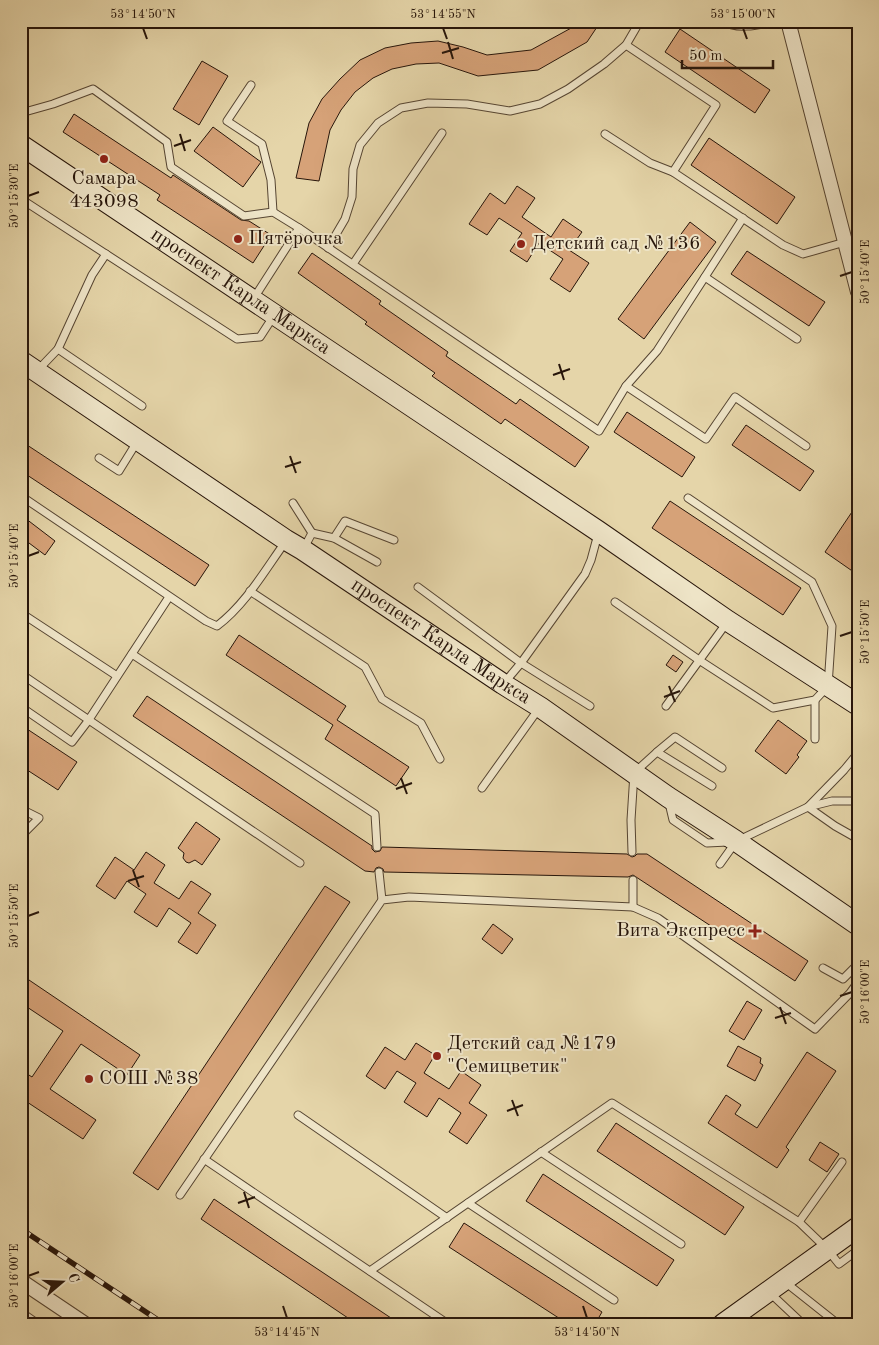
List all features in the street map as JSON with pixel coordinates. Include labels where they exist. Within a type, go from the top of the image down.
[{"type":"main road","name":"проспект Карла Маркса","points":[[23,150],[253,300],[598,531],[728,621],[821,693],[858,705]]},
{"type":"main road","name":"проспект Карла Маркса","points":[[29,366],[138,439],[300,541],[503,684],[540,707],[668,797],[736,841],[858,925]]},
{"type":"main road","points":[[723,1324],[858,1226]]},
{"type":"street","points":[[788,21],[858,292]]},
{"type":"street","points":[[21,1281],[85,1324]]},
{"type":"lane","points":[[328,248],[348,212],[352,197],[353,169],[360,145],[378,123],[401,108],[428,103],[467,104],[510,111],[540,104],[568,89],[604,64],[626,45],[640,21]]},
{"type":"lane","points":[[723,21],[726,24],[744,26],[778,21]]},
{"type":"lane","points":[[626,45],[716,105],[673,172]]},
{"type":"lane","points":[[251,85],[227,121],[262,144],[271,180],[273,212]]},
{"type":"lane","points":[[21,113],[53,104],[93,89],[167,142],[171,167],[244,216],[273,212],[299,228],[599,431],[626,386],[657,351],[743,218]]},
{"type":"lane","points":[[353,264],[442,133]]},
{"type":"lane","points":[[605,134],[650,163],[673,172],[783,244],[804,254],[845,242]]},
{"type":"lane","points":[[21,199],[237,339],[260,337],[274,315]]},
{"type":"lane","points":[[253,300],[299,228]]},
{"type":"lane","points":[[29,366],[58,349],[92,275],[106,254]]},
{"type":"lane","points":[[705,277],[797,339]]},
{"type":"lane","points":[[58,349],[142,406]]},
{"type":"lane","points":[[626,386],[706,440],[735,397],[806,446]]},
{"type":"lane","points":[[99,458],[119,471],[138,439]]},
{"type":"lane","points":[[21,496],[206,622],[217,626],[227,618],[250,591],[300,541],[334,538],[377,562]]},
{"type":"lane","points":[[688,498],[812,582],[832,626],[815,739]]},
{"type":"lane","points":[[293,503],[300,541]]},
{"type":"lane","points":[[334,538],[345,521],[394,540]]},
{"type":"lane","points":[[503,684],[521,663],[585,574],[597,541],[598,531]]},
{"type":"lane","points":[[418,587],[521,663],[590,706]]},
{"type":"lane","points":[[250,591],[365,668],[382,699],[421,723],[440,759]]},
{"type":"lane","points":[[21,707],[72,742],[118,676],[169,596]]},
{"type":"lane","points":[[615,602],[773,708],[821,693]]},
{"type":"lane","points":[[21,613],[118,676]]},
{"type":"lane","points":[[666,706],[728,621]]},
{"type":"lane","points":[[132,654],[375,814],[377,846]]},
{"type":"lane","points":[[21,674],[300,863]]},
{"type":"lane","points":[[482,788],[540,707]]},
{"type":"lane","points":[[632,852],[634,773],[675,737],[722,768]]},
{"type":"lane","points":[[657,752],[712,786]]},
{"type":"lane","points":[[808,807],[858,753]]},
{"type":"lane","points":[[720,864],[736,841],[808,807],[832,801],[858,801]]},
{"type":"lane","points":[[808,807],[858,839]]},
{"type":"lane","points":[[21,808],[39,818],[21,836]]},
{"type":"lane","points":[[180,1195],[382,900],[379,872]]},
{"type":"lane","points":[[633,880],[633,907]]},
{"type":"lane","points":[[382,900],[409,897],[633,907],[658,918],[815,1029],[850,993],[858,982]]},
{"type":"lane","points":[[823,968],[843,979],[858,964]]},
{"type":"lane","points":[[370,1272],[612,1103],[799,1222],[827,1249],[839,1264],[858,1250]]},
{"type":"lane","points":[[298,1115],[447,1218]]},
{"type":"lane","points":[[541,1152],[682,1244]]},
{"type":"lane","points":[[204,1159],[448,1324]]},
{"type":"lane","points":[[799,1222],[842,1162]]},
{"type":"lane","points":[[468,1203],[614,1300]]},
{"type":"lane","points":[[775,1286],[803,1324]]},
{"type":"lane","points":[[775,1286],[838,1324]]},
{"type":"lane","points":[[25,1315],[38,1324]]},
{"type":"building","points":[[577,21],[601,21],[587,42],[538,70],[478,76],[439,63],[416,64],[392,69],[373,78],[355,92],[341,110],[330,130],[319,181],[296,178],[309,123],[322,99],[360,60],[385,48],[411,43],[438,41],[487,55],[531,50],[573,27]]},
{"type":"building","points":[[680,29],[770,90],[755,113],[665,52]]},
{"type":"building","points":[[202,61],[228,76],[199,125],[173,109]]},
{"type":"building","points":[[74,114],[171,178],[173,175],[241,220],[249,221],[271,235],[253,263],[157,200],[160,195],[63,132]]},
{"type":"building","points":[[213,127],[261,162],[243,187],[194,151]]},
{"type":"building","points":[[709,138],[795,197],[777,224],[691,165]]},
{"type":"building","points":[[517,186],[535,198],[522,217],[551,237],[563,219],[582,232],[569,250],[589,263],[570,292],[550,279],[563,259],[539,243],[527,262],[510,251],[522,233],[499,218],[487,235],[469,224],[490,193],[505,204]]},
{"type":"building","points":[[690,222],[716,242],[644,339],[618,319]]},
{"type":"building","points":[[747,251],[825,302],[809,326],[731,274]]},
{"type":"building","points":[[312,253],[381,301],[379,304],[448,352],[446,356],[516,404],[520,399],[589,447],[575,467],[505,419],[501,424],[432,376],[435,373],[365,324],[367,322],[298,273]]},
{"type":"building","points":[[627,412],[695,457],[682,477],[614,432]]},
{"type":"building","points":[[746,425],[814,471],[800,491],[732,445]]},
{"type":"building","points":[[21,441],[209,565],[195,586],[21,471]]},
{"type":"building","points":[[670,501],[801,588],[783,615],[652,528]]},
{"type":"building","points":[[858,503],[858,575],[825,552]]},
{"type":"building","points":[[21,515],[55,541],[45,555],[21,537]]},
{"type":"building","points":[[239,635],[346,706],[337,720],[409,767],[396,786],[325,739],[333,725],[226,655]]},
{"type":"building","points":[[673,655],[683,662],[676,672],[666,665]]},
{"type":"building","points":[[147,696],[372,846],[375,852],[380,851],[382,847],[627,854],[632,857],[637,854],[647,854],[808,961],[795,981],[633,875],[628,877],[384,872],[379,867],[374,872],[365,871],[133,716]]},
{"type":"building","points":[[778,720],[807,741],[797,755],[799,757],[786,774],[755,751]]},
{"type":"building","points":[[21,725],[77,762],[58,790],[21,766]]},
{"type":"building","points":[[196,822],[220,839],[202,865],[195,860],[189,863],[186,862],[183,858],[184,853],[178,848]]},
{"type":"building","points":[[146,852],[165,865],[154,883],[179,899],[191,881],[211,894],[198,913],[216,925],[197,954],[178,942],[191,923],[169,908],[157,927],[134,912],[146,894],[127,881],[115,899],[96,886],[115,857],[134,870]]},
{"type":"building","points":[[325,886],[350,902],[158,1190],[133,1173]]},
{"type":"building","points":[[493,924],[513,939],[502,954],[482,939]]},
{"type":"building","points":[[29,980],[140,1055],[127,1075],[81,1044],[50,1089],[96,1120],[83,1139],[21,1098],[21,1070],[32,1077],[63,1031],[21,1003],[21,993]]},
{"type":"building","points":[[747,1001],[762,1010],[744,1040],[729,1031]]},
{"type":"building","points":[[416,1043],[435,1055],[424,1073],[449,1089],[461,1071],[481,1085],[469,1103],[487,1115],[467,1144],[449,1132],[461,1113],[439,1098],[427,1117],[404,1102],[416,1083],[397,1071],[385,1089],[366,1076],[385,1047],[405,1060]]},
{"type":"building","points":[[738,1046],[761,1058],[760,1063],[763,1065],[755,1081],[727,1066]]},
{"type":"building","points":[[807,1052],[836,1071],[786,1147],[789,1150],[777,1168],[708,1123],[726,1095],[741,1105],[735,1114],[757,1128]]},
{"type":"building","points":[[616,1123],[744,1207],[725,1235],[597,1151]]},
{"type":"building","points":[[820,1142],[839,1154],[827,1172],[809,1160]]},
{"type":"building","points":[[543,1174],[674,1260],[657,1286],[526,1201]]},
{"type":"building","points":[[214,1199],[400,1324],[357,1324],[342,1314],[201,1219]]},
{"type":"building","points":[[464,1223],[602,1312],[595,1324],[568,1324],[449,1247]]},
{"type":"railway","points":[[21,1229],[164,1324]]},
{"type":"place","name":"Самара 443098","points":[[104,159]]},
{"type":"place","name":"Пятёрочка","points":[[238,239]]},
{"type":"place","name":"Детский сад №136","points":[[521,244]]},
{"type":"place","name":"Вита Экспресс","points":[[755,931]]},
{"type":"place","name":"Детский сад №179 \"Семицветик\"","points":[[437,1056]]},
{"type":"place","name":"СОШ №38","points":[[89,1079]]}]
